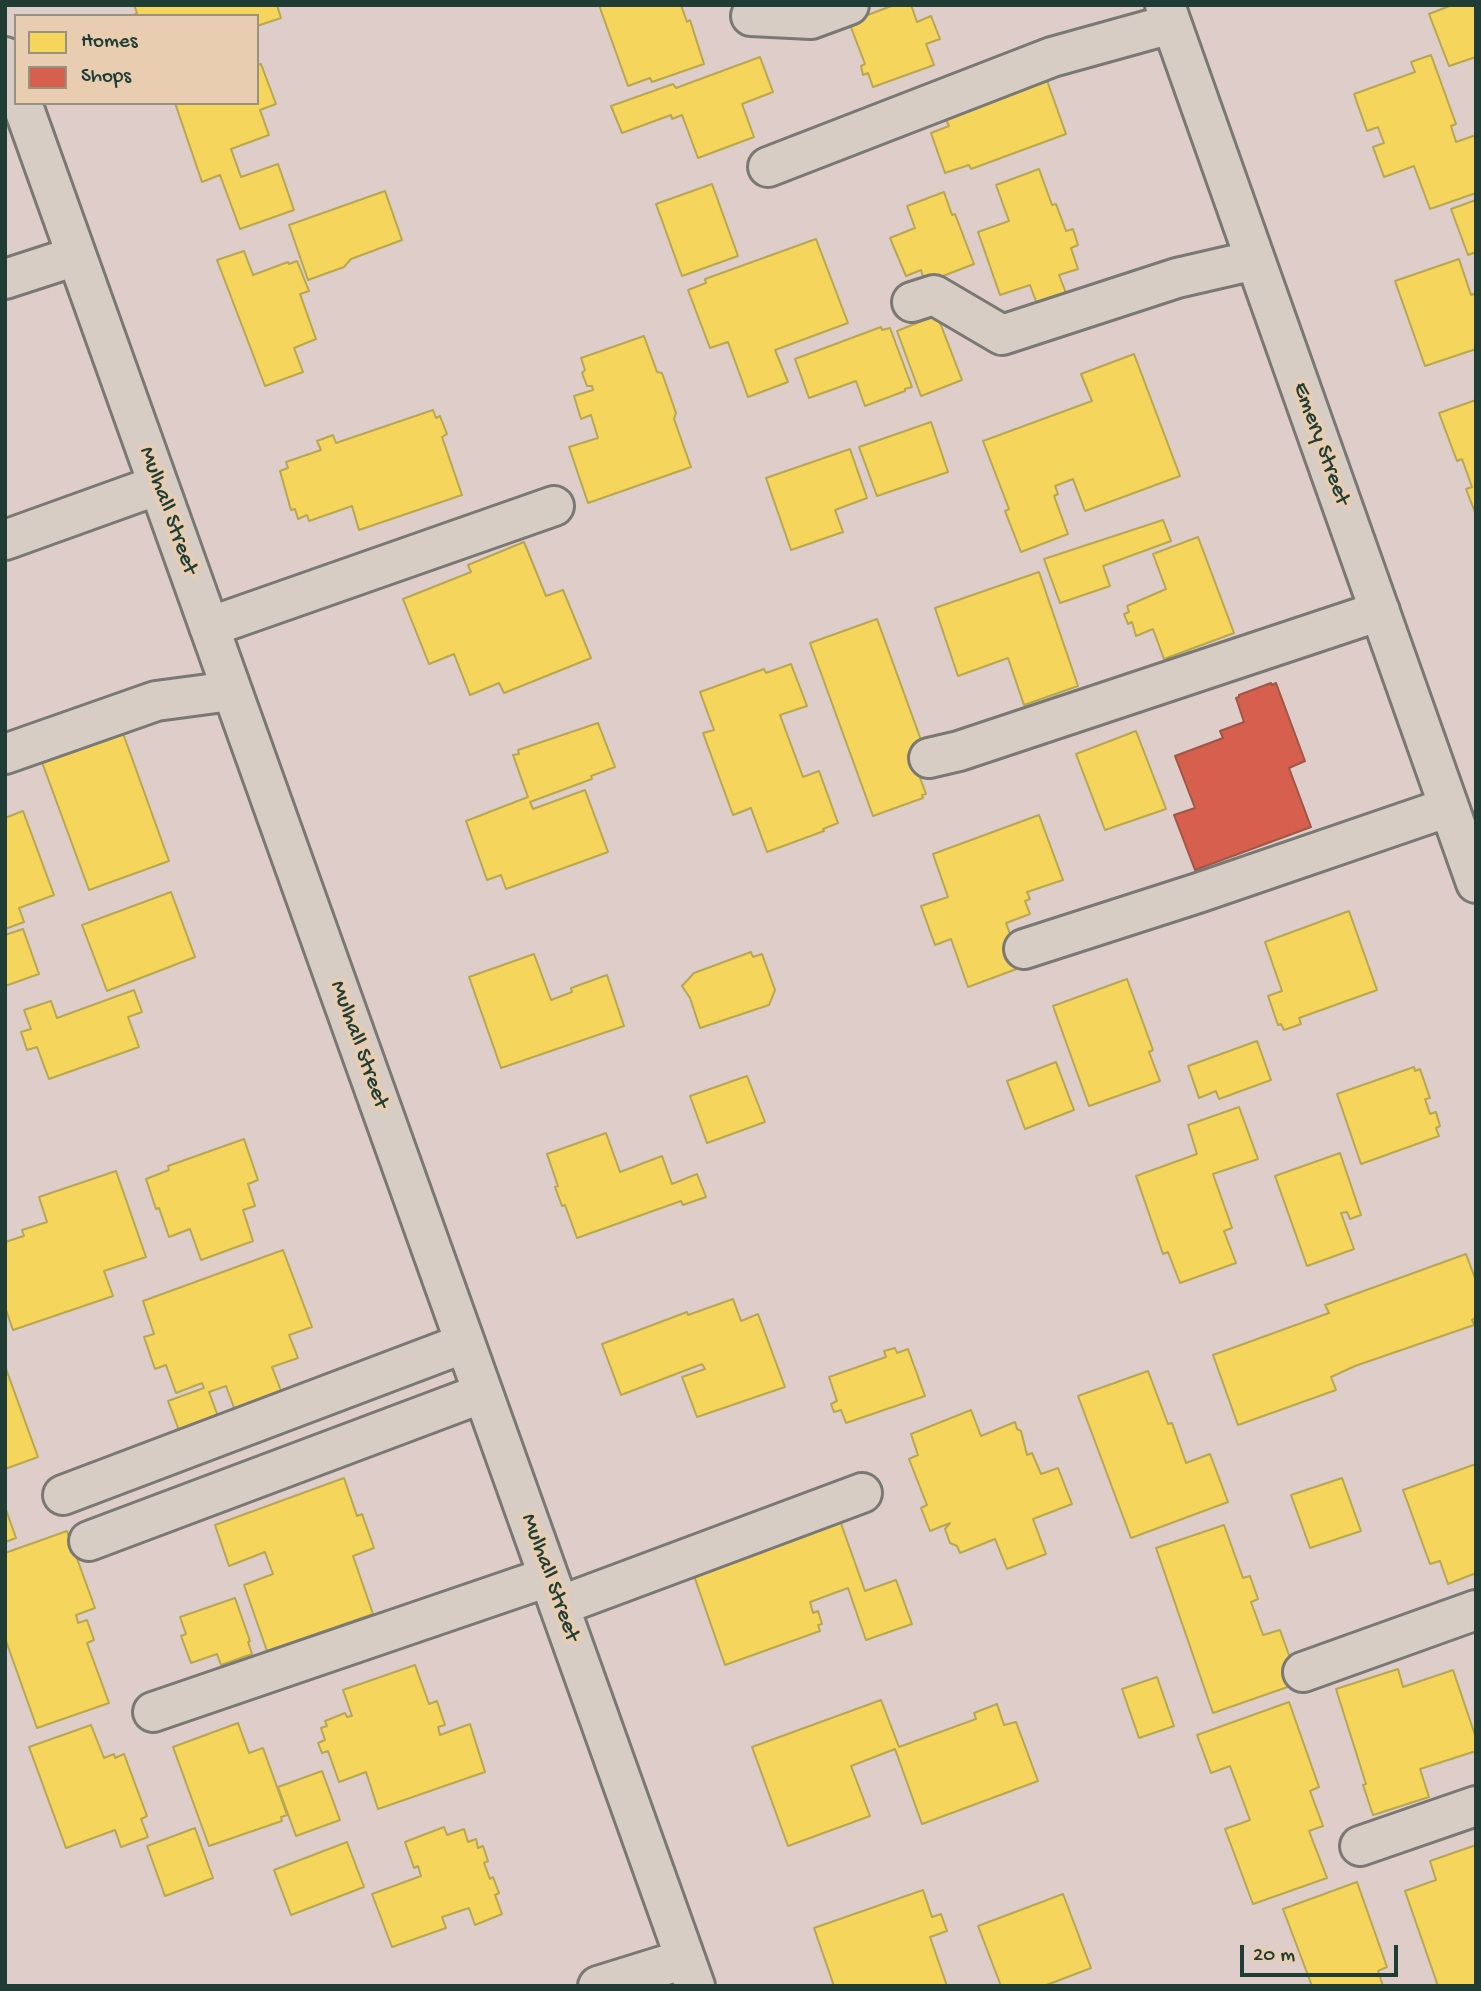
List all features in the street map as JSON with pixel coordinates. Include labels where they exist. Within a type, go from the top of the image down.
[{"type":"street","points":[[751,16],[811,19],[849,5]]},
{"type":"street","points":[[768,167],[1168,14]]},
{"type":"street","name":"Emery Street","points":[[1168,14],[1476,883]]},
{"type":"street","points":[[5,57],[14,81]]},
{"type":"street","name":"Mulhall Street","points":[[20,129],[76,257],[690,1972]]},
{"type":"street","points":[[5,279],[76,257]]},
{"type":"street","points":[[912,302],[933,295],[1002,335],[1177,278],[1255,260]]},
{"type":"street","points":[[5,513],[154,473]]},
{"type":"street","points":[[5,540],[154,473]]},
{"type":"street","points":[[209,627],[554,506]]},
{"type":"street","points":[[929,758],[959,751],[1380,611]]},
{"type":"street","points":[[5,754],[156,701],[232,691]]},
{"type":"street","points":[[1024,948],[1449,807]]},
{"type":"street","points":[[63,1495],[465,1343]]},
{"type":"street","points":[[89,1541],[483,1394]]},
{"type":"street","points":[[153,1712],[554,1591],[862,1493]]},
{"type":"street","points":[[1303,1672],[1476,1610]]},
{"type":"street","points":[[1360,1846],[1476,1806]]},
{"type":"street","points":[[598,1986],[690,1972]]},
{"type":"building: Homes","points":[[134,5],[277,5],[281,18],[259,25],[259,14],[137,13]]},
{"type":"building: Homes","points":[[599,5],[681,5],[687,22],[690,20],[704,64],[652,82],[650,78],[628,86]]},
{"type":"building: Homes","points":[[894,5],[911,5],[917,22],[931,16],[940,39],[926,44],[934,65],[873,87],[868,73],[863,75],[861,66],[865,64],[849,22]]},
{"type":"building: Homes","points":[[1452,5],[1476,5],[1476,57],[1449,66],[1429,14]]},
{"type":"building: Homes","points":[[1431,55],[1456,124],[1451,126],[1456,142],[1476,135],[1476,193],[1430,209],[1414,166],[1384,177],[1373,147],[1384,143],[1378,127],[1367,131],[1354,94],[1415,72],[1411,62]]},
{"type":"building: Homes","points":[[760,57],[773,92],[742,104],[754,137],[698,158],[682,115],[672,119],[671,115],[622,133],[611,106],[673,84],[676,88]]},
{"type":"building: Homes","points":[[259,64],[276,104],[260,110],[269,135],[231,149],[241,177],[278,164],[294,210],[240,229],[220,175],[202,182],[176,105],[259,105]]},
{"type":"building: Homes","points":[[1045,75],[1066,134],[971,169],[969,165],[945,173],[931,133],[949,126],[944,115]]},
{"type":"building: Homes","points":[[1039,169],[1052,205],[1056,204],[1066,231],[1073,229],[1078,245],[1071,248],[1078,269],[1059,275],[1066,293],[1037,304],[1030,285],[1000,295],[978,232],[1009,221],[996,185]]},
{"type":"building: Homes","points":[[712,184],[738,256],[682,276],[656,204]]},
{"type":"building: Homes","points":[[385,191],[402,240],[351,259],[344,267],[308,280],[289,225]]},
{"type":"building: Homes","points":[[944,192],[974,264],[925,283],[921,270],[906,276],[890,238],[915,228],[907,206]]},
{"type":"building: Homes","points":[[1476,200],[1476,252],[1468,255],[1451,209]]},
{"type":"building: Homes","points":[[816,239],[848,323],[775,350],[788,382],[748,397],[728,342],[710,348],[688,290],[706,283],[705,279]]},
{"type":"building: Homes","points":[[244,251],[253,275],[297,261],[309,291],[300,294],[316,339],[294,348],[303,372],[265,386],[217,260]]},
{"type":"building: Homes","points":[[1459,259],[1471,295],[1476,293],[1476,349],[1425,366],[1395,281]]},
{"type":"building: Homes","points":[[937,315],[962,380],[921,396],[897,331]]},
{"type":"building: Homes","points":[[881,327],[882,330],[890,328],[912,387],[865,406],[856,381],[809,398],[795,359]]},
{"type":"building: Homes","points":[[644,336],[657,372],[662,373],[691,467],[588,503],[569,447],[598,438],[591,415],[581,419],[574,396],[593,390],[592,386],[587,386],[582,373],[585,370],[581,358]]},
{"type":"building: Homes","points":[[1134,354],[1180,476],[1085,511],[1073,479],[1055,486],[1058,494],[1054,496],[1068,534],[1021,552],[1005,511],[1009,509],[983,441],[1092,401],[1081,374]]},
{"type":"building: Homes","points":[[1476,400],[1476,515],[1466,489],[1472,487],[1462,459],[1457,461],[1439,413]]},
{"type":"building: Homes","points":[[433,410],[436,418],[440,416],[447,434],[442,437],[462,495],[359,530],[352,506],[309,521],[307,515],[298,519],[295,509],[291,510],[280,471],[288,468],[286,462],[321,450],[317,441],[333,435],[336,443]]},
{"type":"building: Homes","points":[[931,422],[948,472],[877,496],[859,447]]},
{"type":"building: Homes","points":[[850,449],[867,498],[835,510],[843,532],[791,550],[766,478]]},
{"type":"building: Homes","points":[[1163,520],[1171,541],[1103,566],[1110,586],[1060,603],[1044,559]]},
{"type":"building: Homes","points":[[1198,537],[1234,633],[1164,659],[1153,629],[1136,636],[1132,622],[1128,624],[1124,614],[1129,612],[1127,606],[1166,589],[1153,554]]},
{"type":"building: Homes","points":[[524,542],[546,596],[563,590],[591,658],[504,693],[499,683],[470,695],[454,654],[429,664],[403,599],[471,572],[468,565]]},
{"type":"building: Homes","points":[[1039,572],[1078,686],[1024,705],[1008,658],[958,676],[935,608]]},
{"type":"building: Homes","points":[[877,619],[925,751],[912,756],[926,794],[922,795],[923,798],[873,816],[810,643]]},
{"type":"building: Homes","points":[[791,664],[807,706],[780,715],[803,777],[819,771],[838,823],[823,829],[824,831],[767,852],[751,808],[733,815],[703,733],[714,730],[700,692],[764,669],[766,673]]},
{"type":"building: Homes","points":[[598,723],[615,767],[591,776],[592,779],[530,802],[533,809],[585,790],[608,852],[506,889],[501,875],[487,880],[466,821],[528,797],[513,755],[519,754],[518,750]]},
{"type":"building: Homes","points":[[120,725],[169,861],[89,890],[39,754]]},
{"type":"building: Homes","points":[[1136,731],[1166,809],[1105,830],[1076,754]]},
{"type":"building: Homes","points":[[23,811],[54,895],[19,908],[24,922],[5,929],[5,818]]},
{"type":"building: Homes","points":[[1039,815],[1063,880],[1027,892],[1030,899],[1025,901],[1030,914],[1006,923],[1022,967],[968,987],[951,939],[935,945],[921,906],[948,897],[933,854]]},
{"type":"building: Homes","points":[[171,892],[195,957],[107,991],[82,925]]},
{"type":"building: Homes","points":[[1349,911],[1377,990],[1299,1018],[1301,1024],[1284,1030],[1281,1024],[1278,1025],[1268,996],[1282,991],[1265,942]]},
{"type":"building: Homes","points":[[23,929],[39,974],[5,986],[5,935]]},
{"type":"building: Homes","points":[[751,952],[753,957],[762,954],[775,990],[769,1005],[700,1028],[690,998],[682,986],[694,973]]},
{"type":"building: Homes","points":[[534,954],[551,1000],[572,992],[571,988],[607,975],[624,1026],[501,1068],[469,977]]},
{"type":"building: Homes","points":[[1127,979],[1153,1050],[1149,1052],[1160,1081],[1089,1106],[1053,1006]]},
{"type":"building: Homes","points":[[134,990],[142,1012],[128,1017],[139,1047],[49,1079],[37,1047],[27,1050],[21,1032],[31,1029],[24,1010],[51,1001],[57,1018]]},
{"type":"building: Homes","points":[[1257,1041],[1271,1080],[1219,1099],[1216,1091],[1199,1098],[1188,1066]]},
{"type":"building: Homes","points":[[1056,1062],[1074,1110],[1025,1129],[1007,1081]]},
{"type":"building: Homes","points":[[1414,1067],[1415,1071],[1420,1069],[1430,1098],[1425,1099],[1430,1114],[1436,1112],[1440,1126],[1436,1128],[1439,1136],[1361,1164],[1337,1094]]},
{"type":"building: Homes","points":[[747,1076],[765,1122],[707,1143],[690,1096]]},
{"type":"building: Homes","points":[[1239,1107],[1258,1159],[1213,1174],[1232,1228],[1224,1231],[1236,1263],[1180,1283],[1168,1252],[1163,1254],[1136,1176],[1197,1154],[1188,1125]]},
{"type":"building: Homes","points":[[606,1133],[620,1172],[662,1156],[672,1184],[697,1174],[706,1197],[683,1205],[681,1201],[577,1238],[555,1187],[558,1186],[547,1154]]},
{"type":"building: Homes","points":[[244,1139],[258,1180],[248,1184],[255,1206],[243,1210],[253,1241],[201,1260],[190,1229],[169,1237],[146,1179],[169,1170],[168,1166]]},
{"type":"building: Homes","points":[[1340,1153],[1361,1215],[1350,1219],[1347,1212],[1341,1213],[1354,1249],[1307,1266],[1275,1176]]},
{"type":"building: Homes","points":[[116,1171],[146,1257],[104,1271],[113,1296],[13,1330],[5,1307],[5,1242],[24,1236],[22,1230],[47,1222],[39,1197]]},
{"type":"building: Homes","points":[[283,1250],[312,1327],[289,1335],[298,1358],[272,1367],[283,1396],[236,1413],[226,1386],[209,1392],[219,1419],[180,1433],[168,1401],[204,1388],[202,1383],[176,1393],[166,1365],[155,1369],[144,1337],[154,1334],[143,1301]]},
{"type":"building: Homes","points":[[1466,1254],[1476,1281],[1476,1318],[1472,1320],[1474,1325],[1355,1366],[1331,1377],[1336,1390],[1238,1425],[1213,1355],[1329,1313],[1325,1305]]},
{"type":"building: Homes","points":[[733,1299],[741,1321],[758,1314],[785,1387],[697,1417],[682,1377],[705,1369],[702,1364],[621,1395],[602,1344],[687,1312],[688,1315]]},
{"type":"building: Homes","points":[[895,1348],[897,1353],[908,1349],[925,1396],[846,1423],[841,1410],[834,1412],[831,1404],[837,1401],[829,1377],[886,1357],[884,1351]]},
{"type":"building: Homes","points":[[5,1366],[38,1457],[5,1469]]},
{"type":"building: Homes","points":[[1148,1371],[1168,1424],[1172,1423],[1186,1463],[1210,1454],[1228,1502],[1131,1538],[1078,1396]]},
{"type":"building: Homes","points":[[971,1410],[981,1436],[1015,1422],[1017,1429],[1021,1431],[1027,1455],[1032,1453],[1041,1474],[1058,1468],[1072,1504],[1033,1519],[1046,1554],[1007,1569],[995,1539],[960,1553],[957,1546],[950,1543],[945,1529],[950,1523],[930,1531],[921,1508],[927,1505],[909,1459],[918,1455],[911,1434]]},
{"type":"building: Homes","points":[[1476,1464],[1476,1573],[1448,1584],[1440,1561],[1430,1564],[1403,1490]]},
{"type":"building: Homes","points":[[344,1478],[357,1516],[362,1514],[374,1548],[353,1556],[373,1614],[267,1651],[244,1585],[273,1574],[265,1552],[229,1566],[215,1525]]},
{"type":"building: Homes","points":[[1342,1478],[1361,1531],[1310,1548],[1291,1495]]},
{"type":"building: Homes","points":[[5,1507],[16,1538],[5,1542]]},
{"type":"building: Homes","points":[[839,1518],[865,1591],[896,1580],[912,1624],[866,1640],[848,1588],[810,1602],[813,1613],[818,1611],[822,1624],[818,1625],[820,1631],[725,1665],[692,1570]]},
{"type":"building: Homes","points":[[1224,1525],[1243,1578],[1250,1576],[1258,1599],[1251,1602],[1263,1635],[1280,1630],[1299,1683],[1213,1713],[1156,1548]]},
{"type":"building: Homes","points":[[67,1531],[95,1608],[76,1615],[78,1623],[87,1620],[94,1640],[87,1643],[109,1703],[37,1728],[5,1638],[5,1553]]},
{"type":"building: Homes","points":[[235,1598],[252,1654],[221,1665],[217,1654],[191,1663],[181,1636],[186,1634],[180,1617]]},
{"type":"building: Homes","points":[[415,1665],[429,1704],[437,1701],[445,1725],[438,1727],[440,1735],[470,1724],[485,1772],[378,1809],[366,1772],[339,1782],[328,1751],[322,1753],[318,1743],[325,1740],[321,1728],[327,1726],[325,1721],[345,1713],[347,1717],[352,1716],[343,1690]]},
{"type":"building: Homes","points":[[1398,1669],[1403,1687],[1453,1670],[1476,1738],[1476,1751],[1420,1769],[1429,1797],[1373,1815],[1336,1689]]},
{"type":"building: Homes","points":[[1157,1677],[1174,1726],[1139,1738],[1122,1689]]},
{"type":"building: Homes","points":[[881,1700],[899,1747],[976,1719],[974,1713],[997,1704],[1004,1725],[1016,1722],[1038,1781],[922,1824],[895,1749],[851,1766],[870,1816],[788,1846],[752,1747]]},
{"type":"building: Homes","points":[[1289,1702],[1319,1787],[1310,1791],[1323,1826],[1309,1831],[1327,1878],[1253,1904],[1225,1829],[1250,1820],[1230,1766],[1211,1773],[1197,1735]]},
{"type":"building: Homes","points":[[238,1723],[249,1753],[263,1748],[287,1815],[281,1817],[282,1821],[209,1846],[173,1747]]},
{"type":"building: Homes","points":[[91,1725],[104,1758],[114,1754],[115,1758],[124,1754],[147,1816],[141,1819],[148,1837],[121,1847],[115,1830],[66,1848],[29,1747]]},
{"type":"building: Homes","points":[[322,1771],[340,1820],[296,1836],[278,1787]]},
{"type":"building: Homes","points":[[444,1827],[447,1835],[464,1829],[468,1842],[476,1839],[478,1848],[483,1846],[488,1861],[484,1863],[499,1893],[495,1895],[502,1914],[475,1925],[469,1908],[442,1917],[446,1928],[392,1947],[372,1894],[421,1876],[418,1866],[414,1868],[405,1842]]},
{"type":"building: Homes","points":[[195,1828],[213,1878],[165,1896],[147,1846]]},
{"type":"building: Homes","points":[[347,1842],[364,1887],[291,1915],[274,1870]]},
{"type":"building: Homes","points":[[1476,1845],[1476,1986],[1438,1986],[1405,1891],[1436,1880],[1430,1861]]},
{"type":"building: Homes","points":[[1357,1882],[1387,1967],[1378,1971],[1383,1986],[1312,1986],[1283,1909]]},
{"type":"building: Homes","points":[[923,1890],[932,1917],[941,1914],[947,1931],[930,1937],[947,1986],[834,1986],[814,1928]]},
{"type":"building: Homes","points":[[1063,1894],[1091,1968],[1044,1986],[1001,1986],[978,1926]]},
{"type":"building: Shops","points":[[1276,683],[1305,761],[1289,768],[1311,827],[1195,870],[1174,815],[1195,808],[1175,756],[1223,738],[1220,731],[1244,722],[1236,698]]}]
